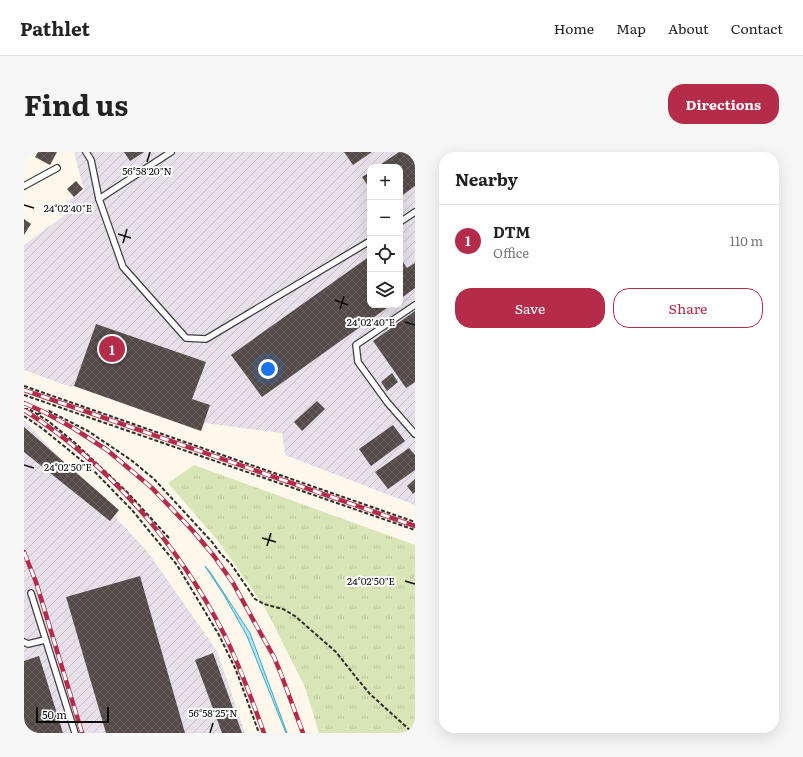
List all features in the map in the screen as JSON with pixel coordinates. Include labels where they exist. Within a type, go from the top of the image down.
[{"type":"lane","points":[[86,152],[91,160],[99,199],[123,268],[186,338],[206,339],[367,243]]},
{"type":"lane","points":[[99,199],[171,152]]},
{"type":"lane","points":[[24,186],[57,168]]},
{"type":"lane","points":[[403,220],[415,212]]},
{"type":"lane","points":[[415,305],[356,345],[358,362],[387,402],[415,434]]},
{"type":"lane","points":[[31,593],[75,733]]},
{"type":"lane","points":[[24,642],[28,644],[45,640]]},
{"type":"path","points":[[24,386],[415,522]]},
{"type":"path","points":[[24,395],[415,530]]},
{"type":"path","points":[[24,409],[29,409],[48,421],[97,464],[128,493],[168,538]]},
{"type":"path","points":[[37,414],[49,411],[88,431],[131,460],[154,479],[231,564],[255,599],[264,604],[284,609],[295,616],[336,652],[370,694],[412,733]]},
{"type":"path","points":[[24,416],[43,429],[92,469],[132,510],[177,565],[219,635],[236,670],[259,733]]},
{"type":"shaded area","points":[[74,152],[415,152],[415,505],[285,455],[282,433],[204,423],[201,431],[24,370],[24,245],[69,212],[66,203],[84,190]]},
{"type":"shaded area","points":[[24,420],[147,551],[217,651],[245,733],[24,733]]},
{"type":"green space","points":[[194,465],[415,545],[415,733],[319,733],[305,687],[265,608],[219,542],[168,483]]},
{"type":"water","points":[[205,566],[250,633],[287,733],[247,636],[224,595]]},
{"type":"building","points":[[38,152],[57,152],[50,165],[35,157]]},
{"type":"building","points":[[124,152],[144,152],[130,161]]},
{"type":"building","points":[[344,152],[372,152],[353,165]]},
{"type":"building","points":[[399,152],[415,152],[415,186],[403,195],[403,164],[381,164]]},
{"type":"building","points":[[367,174],[367,184],[362,177]]},
{"type":"building","points":[[76,181],[83,189],[74,197],[67,189]]},
{"type":"building","points":[[24,219],[31,224],[24,235]]},
{"type":"building","points":[[367,258],[367,308],[387,308],[262,397],[231,355]]},
{"type":"building","points":[[403,262],[407,268],[415,263],[415,288],[403,297]]},
{"type":"building","points":[[415,311],[415,382],[406,388],[373,341]]},
{"type":"building","points":[[96,324],[206,362],[192,399],[210,405],[201,431],[74,386]]},
{"type":"building","points":[[392,373],[398,382],[387,391],[381,382]]},
{"type":"building","points":[[317,401],[325,409],[302,431],[294,422]]},
{"type":"building","points":[[393,425],[405,441],[371,466],[359,449]]},
{"type":"building","points":[[24,427],[119,510],[110,521],[24,452]]},
{"type":"building","points":[[409,448],[415,455],[415,470],[388,489],[375,472]]},
{"type":"building","points":[[415,479],[415,492],[413,494],[407,486]]},
{"type":"building","points":[[140,576],[185,733],[106,733],[66,597]]},
{"type":"building","points":[[213,653],[242,733],[222,733],[195,660]]},
{"type":"building","points":[[39,656],[63,733],[25,733],[24,730],[24,661]]},
{"type":"railway","points":[[24,390],[415,526]]},
{"type":"railway","points":[[24,403],[73,428],[107,450],[152,488],[193,531],[214,556],[233,583],[274,657],[303,733]]},
{"type":"railway","points":[[24,410],[55,432],[113,481],[163,538],[206,601],[224,634],[241,671],[264,733]]},
{"type":"railway","points":[[24,552],[36,582],[82,733]]},
{"type":"place","name":"DTM","points":[[112,349]]}]
